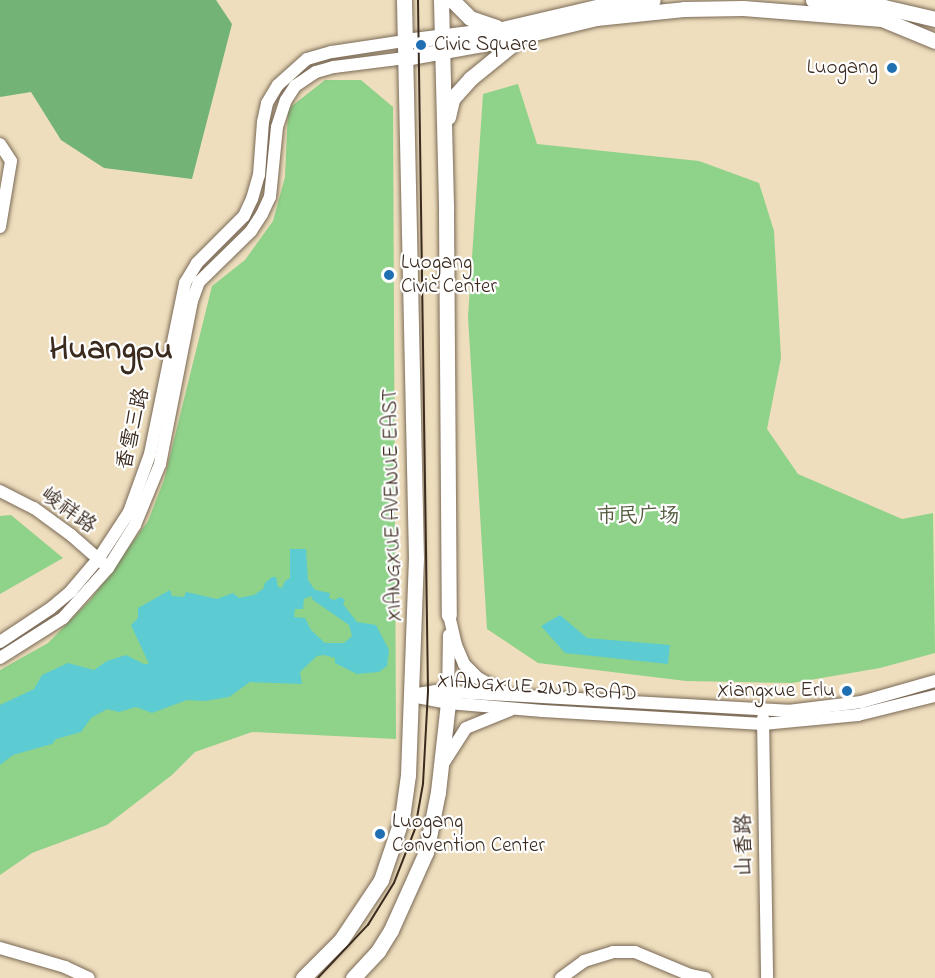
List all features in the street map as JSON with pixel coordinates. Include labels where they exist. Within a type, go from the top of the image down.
[{"type":"main road","name":"XIANGXUE AVENUE EAST","points":[[303,978],[321,963],[356,922],[381,880],[389,860],[406,794],[416,559],[404,0]]},
{"type":"main road","points":[[441,0],[445,142],[448,615]]},
{"type":"main road","points":[[452,0],[470,18],[502,28]]},
{"type":"main road","points":[[405,58],[442,44],[502,28],[600,6],[653,0]]},
{"type":"main road","points":[[813,0],[884,7],[932,17]]},
{"type":"main road","points":[[405,41],[442,44],[524,36],[596,18],[684,9],[743,8],[882,19],[931,42]]},
{"type":"main road","points":[[445,142],[452,99],[471,78],[524,36]]},
{"type":"main road","points":[[353,978],[378,951],[402,910],[418,872],[430,833],[441,768],[448,697]]},
{"type":"street","name":"香雪三路","points":[[0,642],[51,608],[99,558],[129,512],[143,478],[185,283],[197,263],[244,216],[252,200],[259,175],[263,122],[267,103],[278,84],[307,59],[332,52],[405,41]]},
{"type":"street","points":[[0,658],[63,618],[108,568],[135,525],[160,464],[192,301],[199,282],[250,231],[270,197],[277,127],[286,99],[295,86],[316,72],[405,58]]},
{"type":"street","points":[[0,144],[11,161],[0,228]]},
{"type":"street","name":"峻祥路","points":[[0,491],[33,508],[99,558],[108,568]]},
{"type":"street","points":[[448,615],[464,664],[478,678],[507,694]]},
{"type":"street","points":[[448,615],[448,697]]},
{"type":"street","name":"XIANGXUE 2ND ROAD","points":[[411,695],[448,697],[507,694],[763,717],[861,702],[935,681]]},
{"type":"street","name":"XIANGXUE 2ND ROAD","points":[[448,697],[515,708],[763,717],[858,715],[935,696]]},
{"type":"street","points":[[441,768],[466,728],[515,708]]},
{"type":"street","name":"山香路","points":[[763,717],[767,978]]},
{"type":"street","points":[[0,948],[65,967],[89,978]]},
{"type":"street","points":[[561,978],[584,961],[613,952],[635,952],[690,975],[706,978]]},
{"type":"green space","points":[[0,0],[216,0],[232,24],[192,179],[104,168],[61,140],[31,92],[0,97]]},
{"type":"green space","points":[[325,80],[361,80],[393,107],[396,739],[252,732],[195,752],[172,775],[107,825],[32,853],[0,875],[0,670],[48,643],[91,599],[148,521],[164,480],[212,286],[245,260],[273,221],[285,177],[288,109]]},
{"type":"green space","name":"市民广场","points":[[518,84],[537,144],[699,161],[759,183],[774,231],[781,358],[767,429],[798,474],[902,519],[933,513],[935,653],[880,668],[792,683],[686,681],[538,663],[487,629],[468,317],[483,94]]},
{"type":"green space","points":[[11,515],[63,558],[0,594],[0,516]]},
{"type":"water","points":[[290,549],[306,549],[308,580],[315,590],[330,593],[329,598],[334,600],[341,597],[345,600],[343,604],[357,622],[376,625],[389,650],[387,666],[379,672],[357,674],[335,663],[335,658],[317,656],[300,672],[302,684],[250,682],[229,697],[205,701],[187,700],[152,713],[136,707],[119,712],[107,709],[91,718],[81,732],[56,739],[52,744],[13,755],[0,765],[0,705],[34,689],[42,675],[68,663],[94,670],[107,661],[126,655],[144,664],[149,664],[131,625],[138,618],[138,608],[170,590],[172,596],[184,597],[186,592],[217,599],[233,593],[239,598],[254,595],[263,589],[265,583],[272,577],[276,577],[278,587],[282,588],[285,581],[290,578]],"holes":[[[311,596],[313,600],[349,625],[352,636],[344,643],[325,643],[311,630],[305,618],[294,617],[295,609],[303,609],[304,599]]]},
{"type":"water","points":[[560,615],[587,638],[670,645],[668,664],[565,653],[541,626]]},
{"type":"tram line","points":[[318,978],[368,925],[394,883],[415,829],[423,784],[428,691],[418,0]]},
{"type":"place","name":"Civic Square","points":[[421,45]]},
{"type":"place","name":"Luogang","points":[[892,68]]},
{"type":"place","name":"Luogang Civic Center","points":[[389,275]]},
{"type":"place","name":"Xiangxue Erlu","points":[[847,691]]},
{"type":"place","name":"Luogang Convention Center","points":[[380,834]]},
{"type":"district","name":"Huangpu","points":[[111,351]]}]
